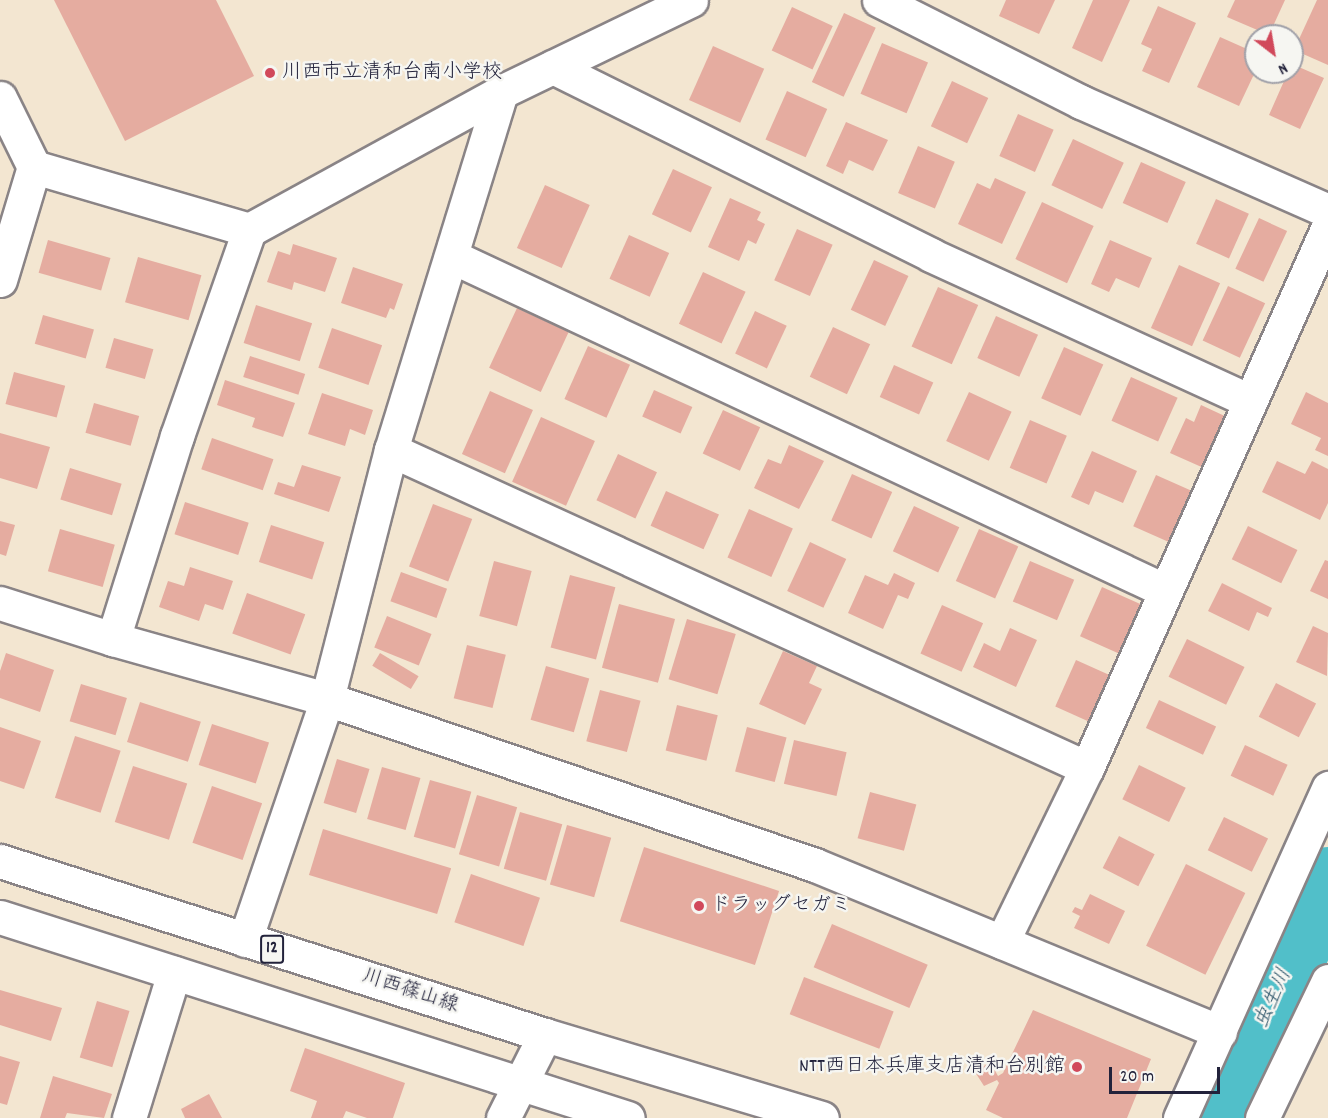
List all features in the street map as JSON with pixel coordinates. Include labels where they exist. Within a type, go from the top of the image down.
[{"type":"street","points":[[113,639],[177,436],[249,230],[501,92],[691,0]]},
{"type":"street","points":[[879,0],[1081,102],[1328,211]]},
{"type":"street","points":[[553,67],[932,255],[1250,401]]},
{"type":"street","points":[[245,940],[327,699],[391,450],[453,257],[501,92]]},
{"type":"street","points":[[0,98],[34,167],[0,280]]},
{"type":"street","points":[[34,167],[249,230]]},
{"type":"street","points":[[1002,942],[1087,768],[1328,227]]},
{"type":"street","points":[[453,257],[1166,591]]},
{"type":"street","points":[[391,450],[1087,768]]},
{"type":"street","points":[[0,603],[113,639],[327,699],[815,865],[1220,1032]]},
{"type":"street","points":[[1180,1118],[1328,788]]},
{"type":"street","name":"川西篠山線","points":[[0,861],[545,1035],[822,1118]]},
{"type":"street","points":[[0,917],[524,1083],[627,1118]]},
{"type":"street","points":[[129,1118],[174,973]]},
{"type":"street","points":[[1262,1118],[1328,981]]},
{"type":"street","points":[[503,1118],[524,1083],[545,1035]]},
{"type":"building","points":[[54,0],[216,0],[254,76],[125,141]]},
{"type":"building","points":[[1006,0],[1055,0],[1039,34],[999,16]]},
{"type":"building","points":[[1093,0],[1130,0],[1102,62],[1072,48]]},
{"type":"building","points":[[1235,0],[1285,0],[1274,24],[1244,24],[1227,17]]},
{"type":"building","points":[[1317,0],[1328,0],[1328,65],[1304,54],[1304,28]]},
{"type":"building","points":[[1158,6],[1196,23],[1169,83],[1142,71],[1152,49],[1141,44]]},
{"type":"building","points":[[792,7],[833,26],[812,70],[772,51]]},
{"type":"building","points":[[844,13],[876,28],[844,97],[812,82]]},
{"type":"building","points":[[1220,37],[1244,48],[1244,84],[1249,84],[1239,106],[1197,87]]},
{"type":"building","points":[[882,43],[928,63],[907,113],[861,94]]},
{"type":"building","points":[[713,46],[764,69],[740,123],[689,100]]},
{"type":"building","points":[[1304,69],[1324,78],[1300,129],[1269,115],[1283,84],[1304,84]]},
{"type":"building","points":[[952,81],[988,98],[967,143],[931,126]]},
{"type":"building","points":[[787,91],[827,109],[806,157],[765,139]]},
{"type":"building","points":[[1018,114],[1054,130],[1035,172],[999,156]]},
{"type":"building","points":[[846,122],[888,140],[873,171],[849,160],[843,174],[826,166]]},
{"type":"building","points":[[1073,139],[1124,163],[1102,209],[1051,185]]},
{"type":"building","points":[[918,146],[955,162],[935,209],[898,193]]},
{"type":"building","points":[[1141,162],[1186,182],[1167,223],[1123,203]]},
{"type":"building","points":[[673,169],[712,187],[691,232],[652,214]]},
{"type":"building","points":[[995,178],[1026,192],[1002,244],[958,224],[977,183],[990,189]]},
{"type":"building","points":[[545,185],[590,205],[562,268],[517,248]]},
{"type":"building","points":[[730,198],[761,212],[757,220],[765,224],[756,244],[748,240],[739,261],[708,247]]},
{"type":"building","points":[[1216,199],[1249,214],[1229,258],[1196,244]]},
{"type":"building","points":[[1042,202],[1094,226],[1067,283],[1015,259]]},
{"type":"building","points":[[1259,218],[1287,231],[1263,282],[1235,269]]},
{"type":"building","points":[[797,229],[833,245],[810,296],[774,280]]},
{"type":"building","points":[[629,235],[669,253],[650,297],[609,279]]},
{"type":"building","points":[[48,240],[110,258],[101,291],[39,273]]},
{"type":"building","points":[[1110,240],[1152,258],[1139,288],[1116,278],[1109,292],[1091,284]]},
{"type":"building","points":[[293,244],[337,258],[325,292],[294,282],[292,290],[267,282],[278,251],[290,255]]},
{"type":"building","points":[[138,257],[201,275],[188,320],[125,302]]},
{"type":"building","points":[[874,260],[908,276],[885,326],[851,310]]},
{"type":"building","points":[[1179,265],[1220,283],[1192,346],[1151,328]]},
{"type":"building","points":[[353,267],[403,284],[394,310],[390,308],[386,318],[341,303]]},
{"type":"building","points":[[703,272],[746,292],[722,344],[679,324]]},
{"type":"building","points":[[1228,286],[1265,303],[1240,358],[1203,340]]},
{"type":"building","points":[[938,287],[978,305],[952,364],[912,346]]},
{"type":"building","points":[[256,305],[312,323],[300,361],[244,343]]},
{"type":"building","points":[[517,308],[569,332],[541,392],[489,368]]},
{"type":"building","points":[[755,311],[787,326],[767,368],[735,354]]},
{"type":"building","points":[[43,315],[94,330],[86,358],[35,344]]},
{"type":"building","points":[[996,316],[1038,335],[1019,377],[977,358]]},
{"type":"building","points":[[833,327],[870,344],[847,394],[810,377]]},
{"type":"building","points":[[332,328],[382,345],[368,385],[318,368]]},
{"type":"building","points":[[114,338],[153,349],[145,379],[105,368]]},
{"type":"building","points":[[588,346],[630,365],[606,418],[564,399]]},
{"type":"building","points":[[1064,347],[1103,364],[1081,416],[1041,398]]},
{"type":"building","points":[[250,356],[305,374],[298,395],[243,377]]},
{"type":"building","points":[[894,365],[933,382],[919,414],[880,397]]},
{"type":"building","points":[[14,372],[65,386],[57,418],[5,404]]},
{"type":"building","points":[[1131,377],[1178,398],[1158,442],[1111,421]]},
{"type":"building","points":[[225,380],[295,403],[283,437],[252,427],[255,418],[217,405]]},
{"type":"building","points":[[654,390],[692,407],[681,434],[642,416]]},
{"type":"building","points":[[490,391],[533,410],[505,473],[462,454]]},
{"type":"building","points":[[969,392],[1012,412],[989,461],[946,441]]},
{"type":"building","points":[[1306,392],[1328,403],[1328,456],[1315,450],[1321,438],[1291,424]]},
{"type":"building","points":[[322,393],[373,410],[365,435],[350,429],[345,446],[308,434]]},
{"type":"building","points":[[94,403],[139,416],[131,446],[85,433]]},
{"type":"building","points":[[1201,405],[1229,418],[1206,469],[1170,453],[1186,418],[1194,422]]},
{"type":"building","points":[[723,410],[760,427],[740,471],[703,454]]},
{"type":"building","points":[[541,417],[595,441],[566,506],[512,482]]},
{"type":"building","points":[[1030,420],[1067,436],[1047,483],[1010,468]]},
{"type":"building","points":[[0,433],[50,447],[37,489],[0,478]]},
{"type":"building","points":[[212,438],[273,459],[263,490],[201,469]]},
{"type":"building","points":[[789,445],[824,461],[799,509],[754,488],[768,459],[781,464]]},
{"type":"building","points":[[1092,451],[1137,471],[1123,503],[1095,491],[1089,505],[1071,497]]},
{"type":"building","points":[[618,454],[657,472],[635,518],[596,500]]},
{"type":"building","points":[[1277,461],[1305,474],[1312,461],[1328,469],[1328,503],[1320,520],[1262,492]]},
{"type":"building","points":[[302,465],[341,477],[329,512],[274,494],[278,482],[294,487]]},
{"type":"building","points":[[70,468],[122,484],[112,515],[60,500]]},
{"type":"building","points":[[852,474],[892,492],[871,538],[831,521]]},
{"type":"building","points":[[1156,475],[1194,492],[1172,543],[1133,526]]},
{"type":"building","points":[[666,491],[719,515],[704,549],[651,526]]},
{"type":"building","points":[[185,502],[249,523],[238,555],[174,534]]},
{"type":"building","points":[[433,504],[472,519],[448,582],[409,567]]},
{"type":"building","points":[[914,506],[959,527],[938,572],[893,551]]},
{"type":"building","points":[[749,509],[793,529],[771,577],[727,557]]},
{"type":"building","points":[[0,521],[15,525],[6,556],[0,554]]},
{"type":"building","points":[[271,525],[324,542],[312,579],[259,562]]},
{"type":"building","points":[[1248,526],[1297,550],[1281,583],[1232,559]]},
{"type":"building","points":[[60,529],[115,545],[103,587],[48,571]]},
{"type":"building","points":[[979,529],[1018,546],[995,599],[956,581]]},
{"type":"building","points":[[810,542],[846,559],[823,608],[787,591]]},
{"type":"building","points":[[1325,560],[1328,561],[1328,599],[1310,591]]},
{"type":"building","points":[[494,561],[532,571],[517,626],[479,616]]},
{"type":"building","points":[[1030,561],[1074,580],[1057,620],[1013,602]]},
{"type":"building","points":[[190,567],[233,581],[223,610],[205,604],[199,621],[159,607],[168,581],[184,586]]},
{"type":"building","points":[[401,572],[447,589],[436,618],[390,601]]},
{"type":"building","points":[[894,573],[915,583],[908,599],[898,595],[883,629],[848,613],[865,575],[888,585]]},
{"type":"building","points":[[570,575],[615,587],[596,660],[551,647]]},
{"type":"building","points":[[1222,583],[1272,608],[1268,617],[1257,612],[1249,631],[1208,611]]},
{"type":"building","points":[[1102,587],[1146,607],[1124,656],[1080,636]]},
{"type":"building","points":[[247,593],[305,614],[291,655],[232,633]]},
{"type":"building","points":[[619,604],[675,619],[658,683],[602,668]]},
{"type":"building","points":[[942,605],[983,623],[962,672],[920,653]]},
{"type":"building","points":[[387,616],[432,634],[419,666],[374,648]]},
{"type":"building","points":[[687,619],[736,634],[717,694],[669,679]]},
{"type":"building","points":[[1313,626],[1328,633],[1327,676],[1296,662]]},
{"type":"building","points":[[1010,628],[1037,640],[1016,687],[973,667],[984,643],[1000,651]]},
{"type":"building","points":[[1187,639],[1245,667],[1226,705],[1169,677]]},
{"type":"building","points":[[467,645],[506,655],[493,708],[454,698]]},
{"type":"building","points":[[783,651],[817,666],[809,683],[822,689],[805,725],[759,704]]},
{"type":"building","points":[[6,653],[54,670],[40,712],[0,698],[0,671]]},
{"type":"building","points":[[380,653],[419,676],[411,689],[372,666]]},
{"type":"building","points":[[1076,660],[1109,675],[1088,721],[1055,707]]},
{"type":"building","points":[[546,666],[589,678],[574,732],[531,720]]},
{"type":"building","points":[[1276,683],[1316,703],[1299,737],[1259,717]]},
{"type":"building","points":[[81,684],[127,698],[116,735],[70,721]]},
{"type":"building","points":[[600,690],[641,701],[627,752],[586,741]]},
{"type":"building","points":[[1159,700],[1216,727],[1203,755],[1146,728]]},
{"type":"building","points":[[140,702],[201,722],[188,762],[127,742]]},
{"type":"building","points":[[677,705],[718,715],[706,761],[666,751]]},
{"type":"building","points":[[212,724],[269,743],[256,783],[199,765]]},
{"type":"building","points":[[0,727],[41,741],[24,789],[0,781]]},
{"type":"building","points":[[747,727],[787,738],[775,782],[735,771]]},
{"type":"building","points":[[75,736],[121,751],[101,813],[55,798]]},
{"type":"building","points":[[794,740],[847,752],[836,796],[784,784]]},
{"type":"building","points":[[1245,745],[1288,765],[1273,796],[1231,776]]},
{"type":"building","points":[[337,759],[370,769],[356,813],[324,803]]},
{"type":"building","points":[[1139,765],[1186,788],[1169,822],[1122,799]]},
{"type":"building","points":[[133,766],[187,784],[169,840],[115,822]]},
{"type":"building","points":[[382,767],[420,778],[406,830],[367,819]]},
{"type":"building","points":[[430,780],[471,792],[455,849],[414,837]]},
{"type":"building","points":[[212,786],[262,803],[243,860],[192,843]]},
{"type":"building","points":[[870,792],[916,804],[904,851],[858,838]]},
{"type":"building","points":[[477,795],[517,807],[499,867],[459,854]]},
{"type":"building","points":[[520,812],[562,824],[546,881],[504,869]]},
{"type":"building","points":[[1224,817],[1268,838],[1252,872],[1208,850]]},
{"type":"building","points":[[567,825],[611,838],[594,897],[550,885]]},
{"type":"building","points":[[323,829],[451,868],[437,914],[309,875]]},
{"type":"building","points":[[1119,836],[1155,854],[1138,886],[1103,868]]},
{"type":"building","name":"ドラッグセガミ","points":[[644,847],[779,891],[755,965],[620,921]]},
{"type":"building","points":[[1186,864],[1245,893],[1205,975],[1146,946]]},
{"type":"building","points":[[471,874],[540,898],[523,946],[454,922]]},
{"type":"building","points":[[1090,894],[1125,911],[1109,944],[1074,928],[1080,916],[1072,912],[1075,907],[1082,910]]},
{"type":"building","points":[[832,924],[928,965],[909,1008],[814,967]]},
{"type":"building","points":[[804,977],[894,1011],[879,1049],[790,1014]]},
{"type":"building","points":[[0,990],[62,1008],[51,1041],[0,1025]]},
{"type":"building","points":[[97,1001],[130,1011],[112,1067],[80,1057]]},
{"type":"building","name":"NTT西日本兵庫支店清和台別館","points":[[1033,1010],[1151,1059],[1127,1118],[1003,1118],[986,1110],[999,1083],[997,1080],[984,1086],[975,1072],[990,1062],[998,1076],[1003,1073]]},
{"type":"building","points":[[305,1048],[405,1083],[393,1118],[367,1118],[346,1111],[343,1118],[311,1118],[317,1101],[290,1091]]},
{"type":"building","points":[[0,1056],[20,1062],[7,1105],[0,1103]]},
{"type":"building","points":[[53,1076],[112,1094],[104,1118],[67,1113],[65,1118],[40,1118]]},
{"type":"building","points":[[209,1094],[222,1118],[185,1118],[181,1109]]},
{"type":"waterway","name":"虫生川","points":[[1221,1118],[1328,880]]},
{"type":"place","name":"川西市立清和台南小学校","points":[[270,73]]},
{"type":"place","name":"ドラッグセガミ","points":[[699,906]]},
{"type":"place","name":"NTT西日本兵庫支店清和台別館","points":[[1077,1067]]}]
